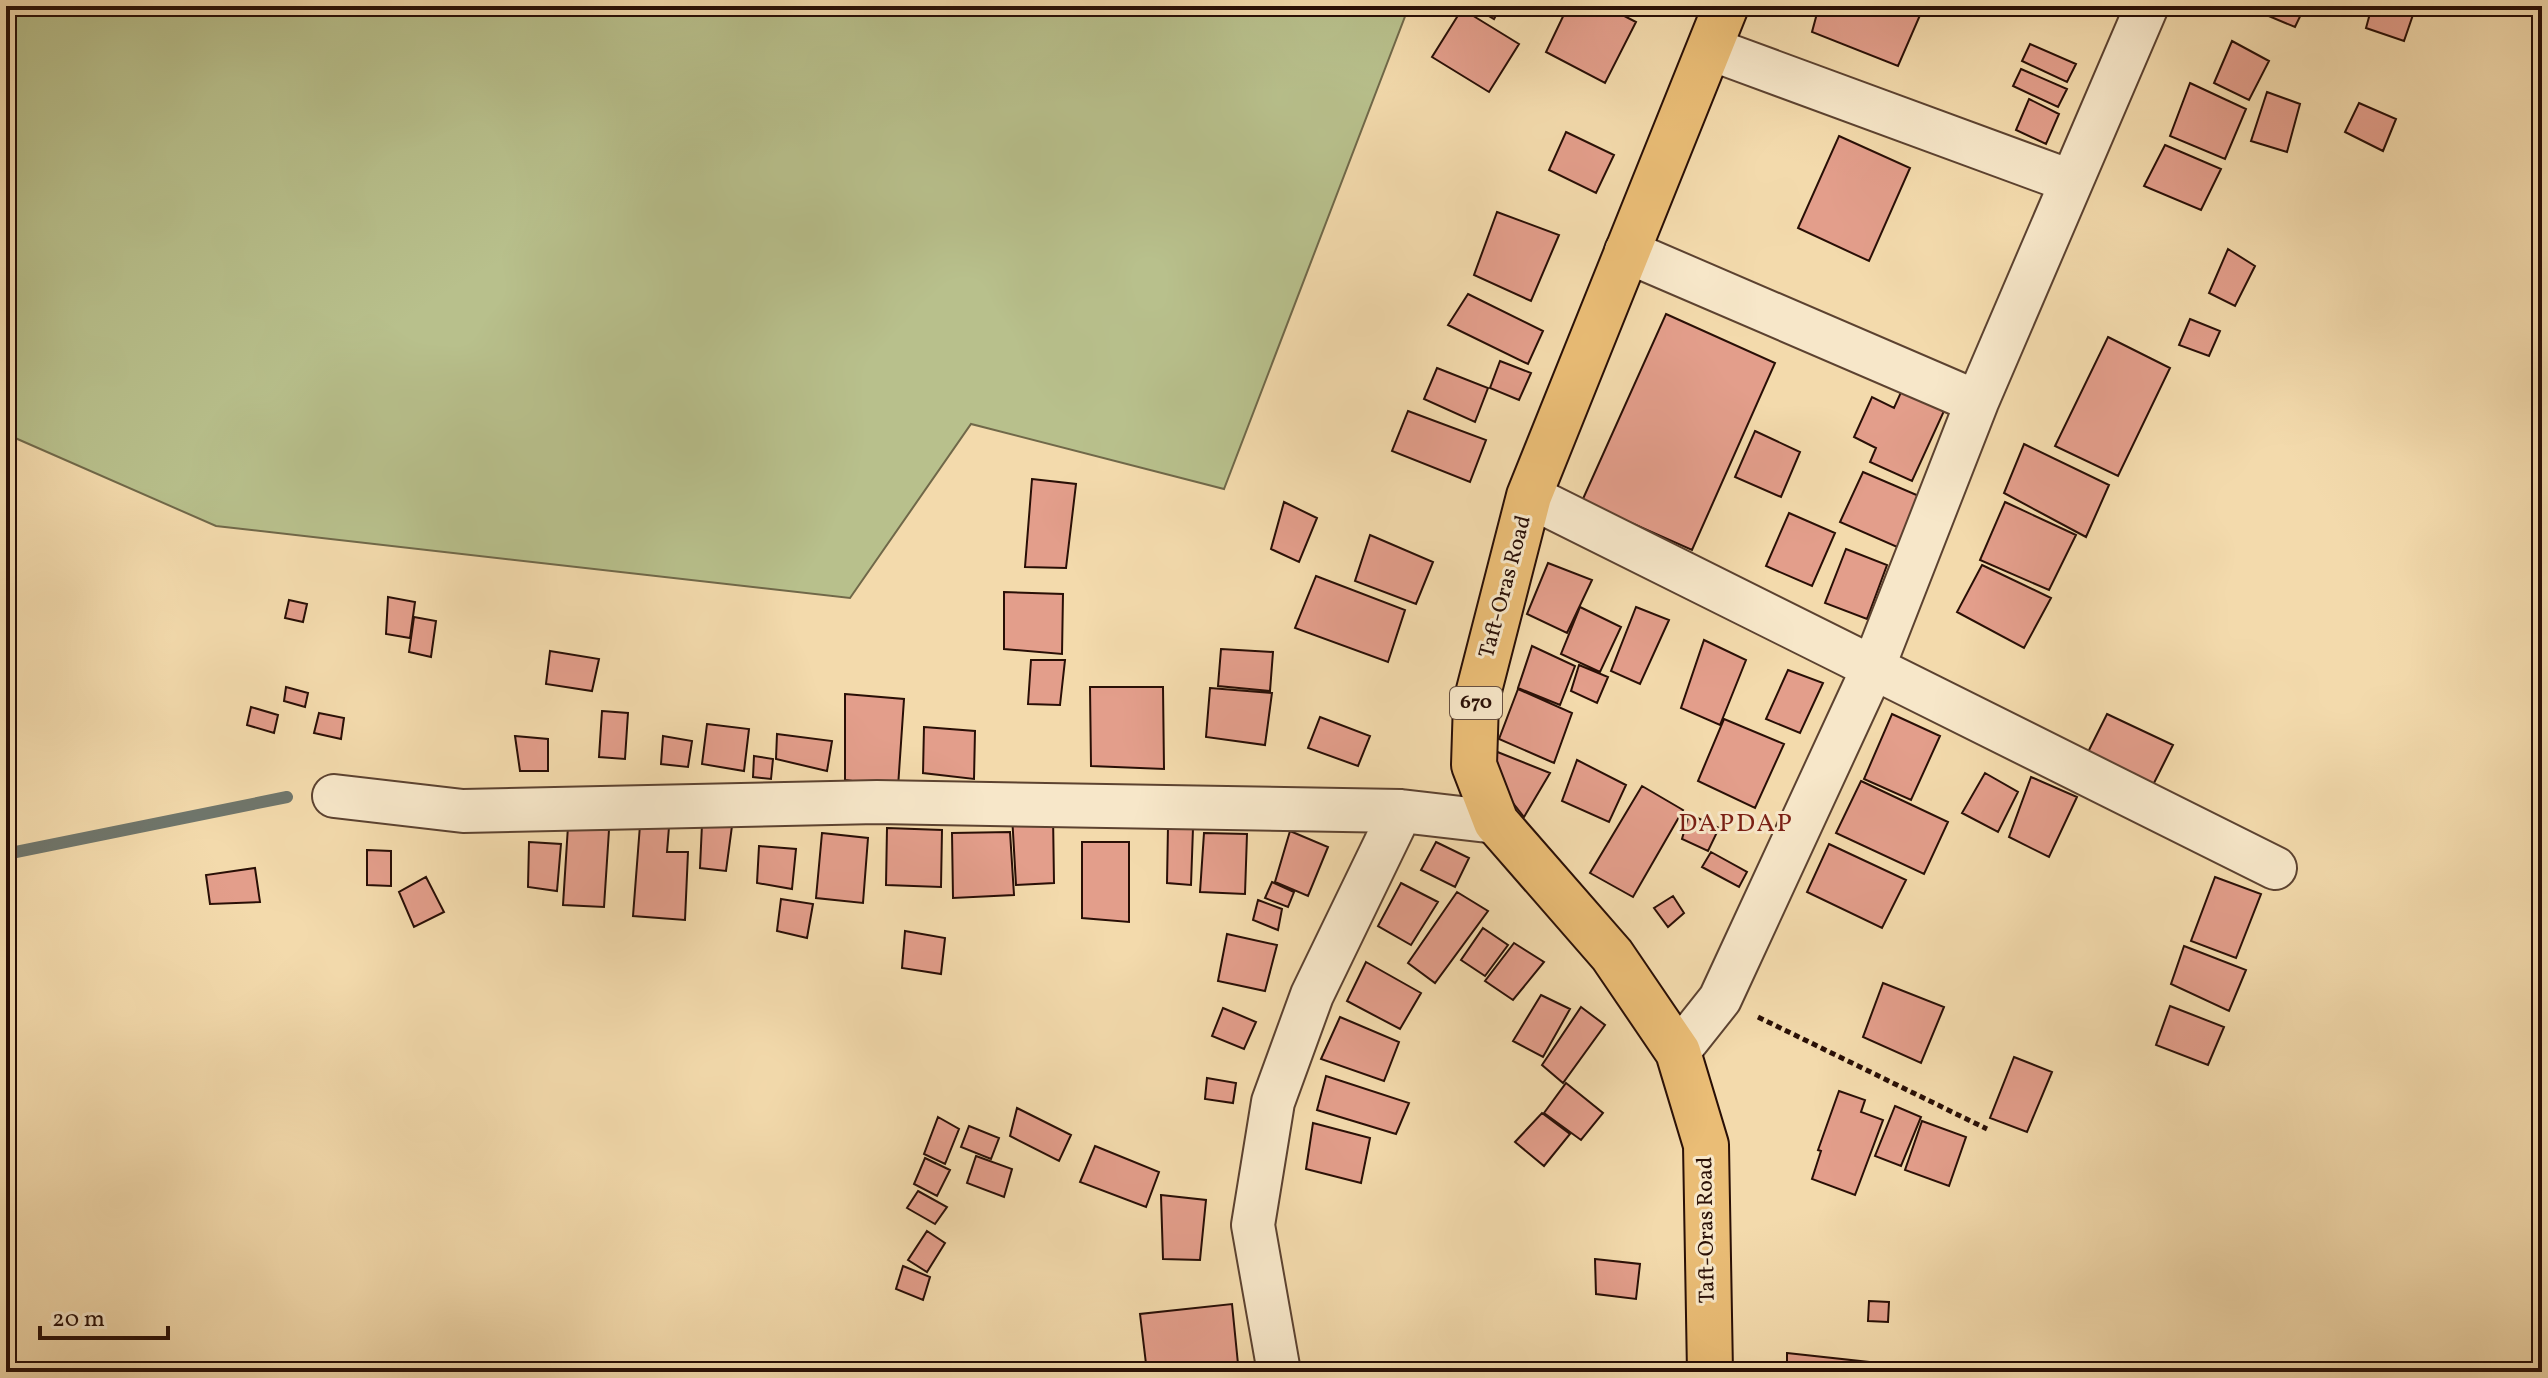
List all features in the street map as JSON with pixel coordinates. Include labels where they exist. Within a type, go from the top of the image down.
[{"type":"main road","name":"Taft-Oras Road","points":[[1710,1372],[1706,1145],[1678,1052],[1612,955],[1496,822],[1474,765],[1476,702],[1529,496],[1726,6]]},
{"type":"street","points":[[1678,1052],[1720,999],[1873,668],[1977,402],[2147,6]]},
{"type":"street","points":[[1711,49],[2070,181]]},
{"type":"street","points":[[1626,251],[1977,402]]},
{"type":"street","points":[[1529,496],[2275,868]]},
{"type":"street","points":[[334,796],[463,811],[877,802],[1401,811],[1496,822]]},
{"type":"street","points":[[1279,1372],[1253,1225],[1273,1102],[1312,995],[1401,811]]},
{"type":"path","points":[[1720,999],[1987,1129]]},
{"type":"green space","points":[[16,6],[1409,6],[1224,489],[971,424],[850,598],[216,526],[6,434],[6,58]]},
{"type":"building","points":[[1472,6],[1501,6],[1494,19]]},
{"type":"building","points":[[1568,6],[1605,6],[1636,22],[1605,83],[1546,52]]},
{"type":"building","points":[[1819,6],[1924,6],[1898,66],[1812,32]]},
{"type":"building","points":[[2245,6],[2305,6],[2295,27]]},
{"type":"building","points":[[2372,6],[2416,6],[2404,41],[2366,28]]},
{"type":"building","points":[[1462,9],[1519,44],[1489,92],[1432,57]]},
{"type":"building","points":[[2232,41],[2269,61],[2249,100],[2214,83]]},
{"type":"building","points":[[2030,44],[2076,64],[2067,82],[2022,61]]},
{"type":"building","points":[[2021,69],[2067,89],[2058,107],[2013,86]]},
{"type":"building","points":[[2190,83],[2246,109],[2225,159],[2170,136]]},
{"type":"building","points":[[2267,92],[2300,104],[2287,152],[2251,141]]},
{"type":"building","points":[[2029,99],[2059,114],[2046,144],[2016,130]]},
{"type":"building","points":[[2359,103],[2396,119],[2383,151],[2345,132]]},
{"type":"building","points":[[1566,132],[1614,155],[1596,193],[1549,170]]},
{"type":"building","points":[[1839,136],[1910,168],[1869,261],[1798,228]]},
{"type":"building","points":[[2165,145],[2221,169],[2201,210],[2144,186]]},
{"type":"building","points":[[1497,212],[1559,235],[1531,301],[1474,275]]},
{"type":"building","points":[[2228,249],[2255,266],[2235,306],[2209,293]]},
{"type":"building","points":[[1468,294],[1543,331],[1528,364],[1448,325]]},
{"type":"building","points":[[1666,314],[1775,363],[1692,550],[1582,501]]},
{"type":"building","points":[[2190,319],[2220,331],[2209,356],[2179,345]]},
{"type":"building","points":[[2108,337],[2170,368],[2118,476],[2055,446]]},
{"type":"building","points":[[1500,361],[1531,373],[1519,400],[1490,388]]},
{"type":"building","points":[[1437,368],[1488,388],[1475,422],[1424,399]]},
{"type":"building","points":[[1902,390],[1944,411],[1912,481],[1870,462],[1876,448],[1854,437],[1872,397],[1894,408]]},
{"type":"building","points":[[1408,411],[1486,440],[1470,482],[1392,451]]},
{"type":"building","points":[[1755,431],[1800,452],[1781,497],[1735,477]]},
{"type":"building","points":[[2024,444],[2109,485],[2086,537],[2004,493]]},
{"type":"building","points":[[1863,472],[1926,499],[1904,550],[1840,522]]},
{"type":"building","points":[[1032,479],[1076,484],[1066,568],[1025,567]]},
{"type":"building","points":[[1284,502],[1317,518],[1299,562],[1271,549]]},
{"type":"building","points":[[2005,502],[2076,535],[2049,590],[1980,560]]},
{"type":"building","points":[[1789,513],[1835,533],[1812,586],[1766,566]]},
{"type":"building","points":[[1370,535],[1433,562],[1416,604],[1355,581]]},
{"type":"building","points":[[1846,549],[1887,565],[1867,619],[1825,603]]},
{"type":"building","points":[[1548,563],[1592,580],[1567,633],[1527,614]]},
{"type":"building","points":[[1982,565],[2051,598],[2024,648],[1957,612]]},
{"type":"building","points":[[1316,576],[1405,610],[1388,662],[1295,628]]},
{"type":"building","points":[[1004,592],[1063,594],[1062,654],[1004,649]]},
{"type":"building","points":[[388,597],[415,602],[410,638],[386,634]]},
{"type":"building","points":[[289,600],[307,604],[303,622],[285,618]]},
{"type":"building","points":[[1580,607],[1621,627],[1600,672],[1561,654]]},
{"type":"building","points":[[1636,607],[1669,620],[1640,684],[1611,671]]},
{"type":"building","points":[[414,617],[436,621],[431,657],[409,652]]},
{"type":"building","points":[[1704,640],[1746,660],[1720,725],[1681,708]]},
{"type":"building","points":[[1532,646],[1575,666],[1560,705],[1518,688]]},
{"type":"building","points":[[1221,649],[1273,652],[1270,691],[1218,686]]},
{"type":"building","points":[[550,651],[599,659],[592,691],[546,684]]},
{"type":"building","points":[[1031,660],[1065,660],[1060,705],[1028,704]]},
{"type":"building","points":[[1579,665],[1608,677],[1597,703],[1571,691]]},
{"type":"building","points":[[1788,670],[1823,683],[1800,733],[1766,719]]},
{"type":"building","points":[[286,687],[308,693],[305,707],[284,701]]},
{"type":"building","points":[[1090,687],[1163,687],[1164,769],[1091,766]]},
{"type":"building","points":[[1210,688],[1272,693],[1265,745],[1206,737]]},
{"type":"building","points":[[1518,689],[1572,713],[1554,763],[1499,739]]},
{"type":"building","points":[[845,694],[904,699],[898,787],[845,780]]},
{"type":"building","points":[[251,707],[278,715],[274,733],[247,725]]},
{"type":"building","points":[[602,711],[628,713],[625,759],[599,757]]},
{"type":"building","points":[[319,713],[344,718],[341,739],[314,733]]},
{"type":"building","points":[[1892,714],[1940,736],[1911,800],[1864,779]]},
{"type":"building","points":[[2107,714],[2173,745],[2153,785],[2087,754]]},
{"type":"building","points":[[1320,717],[1370,736],[1358,766],[1308,748]]},
{"type":"building","points":[[1724,719],[1784,744],[1755,808],[1698,781]]},
{"type":"building","points":[[707,724],[749,729],[744,771],[702,764]]},
{"type":"building","points":[[924,727],[975,731],[974,779],[923,773]]},
{"type":"building","points":[[777,734],[832,741],[827,771],[776,759]]},
{"type":"building","points":[[515,736],[548,739],[548,771],[520,771]]},
{"type":"building","points":[[663,736],[692,741],[688,767],[661,764]]},
{"type":"building","points":[[1495,751],[1550,773],[1524,817],[1502,789]]},
{"type":"building","points":[[754,756],[773,759],[771,779],[753,777]]},
{"type":"building","points":[[1577,760],[1626,785],[1609,822],[1562,801]]},
{"type":"building","points":[[1985,773],[2018,792],[1998,832],[1962,813]]},
{"type":"building","points":[[2031,777],[2077,797],[2049,857],[2009,837]]},
{"type":"building","points":[[1861,781],[1948,822],[1924,874],[1836,833]]},
{"type":"building","points":[[1642,786],[1683,810],[1633,897],[1590,873]]},
{"type":"building","points":[[1053,814],[1054,883],[1016,885],[1012,815]]},
{"type":"building","points":[[1689,814],[1719,828],[1708,851],[1682,839]]},
{"type":"building","points":[[702,824],[732,826],[726,871],[700,868]]},
{"type":"building","points":[[640,825],[669,827],[667,852],[688,852],[685,920],[633,916]]},
{"type":"building","points":[[568,826],[609,830],[604,907],[563,905]]},
{"type":"building","points":[[1168,826],[1193,828],[1191,885],[1167,883]]},
{"type":"building","points":[[887,828],[942,830],[941,887],[886,885]]},
{"type":"building","points":[[1290,831],[1328,847],[1308,896],[1275,882]]},
{"type":"building","points":[[1010,832],[1014,895],[953,898],[952,833]]},
{"type":"building","points":[[822,833],[868,838],[863,903],[816,898]]},
{"type":"building","points":[[1204,833],[1247,834],[1245,894],[1200,892]]},
{"type":"building","points":[[529,842],[561,844],[557,891],[528,887]]},
{"type":"building","points":[[1082,842],[1129,842],[1129,922],[1082,918]]},
{"type":"building","points":[[1436,842],[1469,858],[1455,887],[1421,870]]},
{"type":"building","points":[[1829,844],[1906,880],[1882,928],[1807,892]]},
{"type":"building","points":[[759,846],[796,849],[792,889],[757,883]]},
{"type":"building","points":[[367,850],[391,851],[391,886],[367,885]]},
{"type":"building","points":[[1711,852],[1747,872],[1739,887],[1702,867]]},
{"type":"building","points":[[255,868],[260,902],[210,904],[206,875]]},
{"type":"building","points":[[426,877],[444,912],[414,927],[399,892]]},
{"type":"building","points":[[2215,877],[2261,894],[2236,958],[2191,941]]},
{"type":"building","points":[[1272,882],[1294,892],[1288,907],[1265,898]]},
{"type":"building","points":[[1401,883],[1438,902],[1411,945],[1378,926]]},
{"type":"building","points":[[1457,892],[1488,911],[1435,983],[1408,963]]},
{"type":"building","points":[[1673,896],[1684,913],[1668,927],[1654,908]]},
{"type":"building","points":[[781,899],[813,904],[807,938],[777,931]]},
{"type":"building","points":[[1258,900],[1282,909],[1278,930],[1253,920]]},
{"type":"building","points":[[1483,928],[1508,945],[1485,976],[1461,960]]},
{"type":"building","points":[[905,931],[945,938],[941,974],[902,968]]},
{"type":"building","points":[[1227,934],[1277,945],[1265,991],[1218,981]]},
{"type":"building","points":[[1514,943],[1544,962],[1513,1000],[1485,981]]},
{"type":"building","points":[[2184,946],[2246,970],[2229,1011],[2171,984]]},
{"type":"building","points":[[1366,962],[1421,993],[1400,1029],[1347,1001]]},
{"type":"building","points":[[1883,983],[1944,1007],[1921,1063],[1863,1037]]},
{"type":"building","points":[[1541,995],[1570,1009],[1543,1057],[1513,1041]]},
{"type":"building","points":[[2170,1006],[2224,1027],[2208,1065],[2156,1045]]},
{"type":"building","points":[[1581,1007],[1605,1025],[1563,1083],[1542,1065]]},
{"type":"building","points":[[1223,1008],[1256,1022],[1244,1049],[1212,1036]]},
{"type":"building","points":[[1340,1017],[1399,1042],[1384,1081],[1321,1059]]},
{"type":"building","points":[[2014,1057],[2052,1072],[2027,1132],[1990,1118]]},
{"type":"building","points":[[1326,1076],[1409,1103],[1396,1134],[1317,1110]]},
{"type":"building","points":[[1207,1078],[1236,1083],[1233,1103],[1205,1099]]},
{"type":"building","points":[[1566,1083],[1603,1113],[1581,1140],[1544,1113]]},
{"type":"building","points":[[1839,1091],[1865,1100],[1861,1112],[1883,1120],[1855,1195],[1812,1179],[1821,1151],[1818,1150]]},
{"type":"building","points":[[1895,1106],[1921,1117],[1901,1166],[1875,1156]]},
{"type":"building","points":[[1017,1108],[1071,1135],[1059,1161],[1010,1136]]},
{"type":"building","points":[[1542,1113],[1570,1134],[1544,1166],[1515,1142]]},
{"type":"building","points":[[938,1117],[959,1129],[945,1164],[924,1154]]},
{"type":"building","points":[[1922,1121],[1966,1137],[1949,1186],[1905,1170]]},
{"type":"building","points":[[1313,1123],[1370,1138],[1361,1183],[1306,1169]]},
{"type":"building","points":[[969,1126],[999,1138],[991,1159],[961,1147]]},
{"type":"building","points":[[1095,1146],[1159,1172],[1146,1207],[1080,1182]]},
{"type":"building","points":[[976,1156],[1012,1169],[1004,1197],[967,1183]]},
{"type":"building","points":[[925,1158],[950,1170],[937,1196],[914,1184]]},
{"type":"building","points":[[918,1191],[947,1207],[935,1224],[907,1208]]},
{"type":"building","points":[[1161,1195],[1206,1200],[1200,1260],[1163,1259]]},
{"type":"building","points":[[927,1231],[945,1243],[927,1272],[908,1260]]},
{"type":"building","points":[[1595,1259],[1640,1264],[1636,1299],[1596,1294]]},
{"type":"building","points":[[903,1266],[930,1277],[923,1300],[896,1289]]},
{"type":"building","points":[[1869,1301],[1889,1302],[1888,1322],[1868,1321]]},
{"type":"building","points":[[1232,1304],[1238,1364],[1188,1372],[1147,1372],[1140,1314]]},
{"type":"building","points":[[1787,1353],[1887,1364],[1886,1372],[1787,1372]]},
{"type":"waterway","points":[[6,854],[287,797]]},
{"type":"district","name":"DAPDAP","points":[[1736,824]]}]
